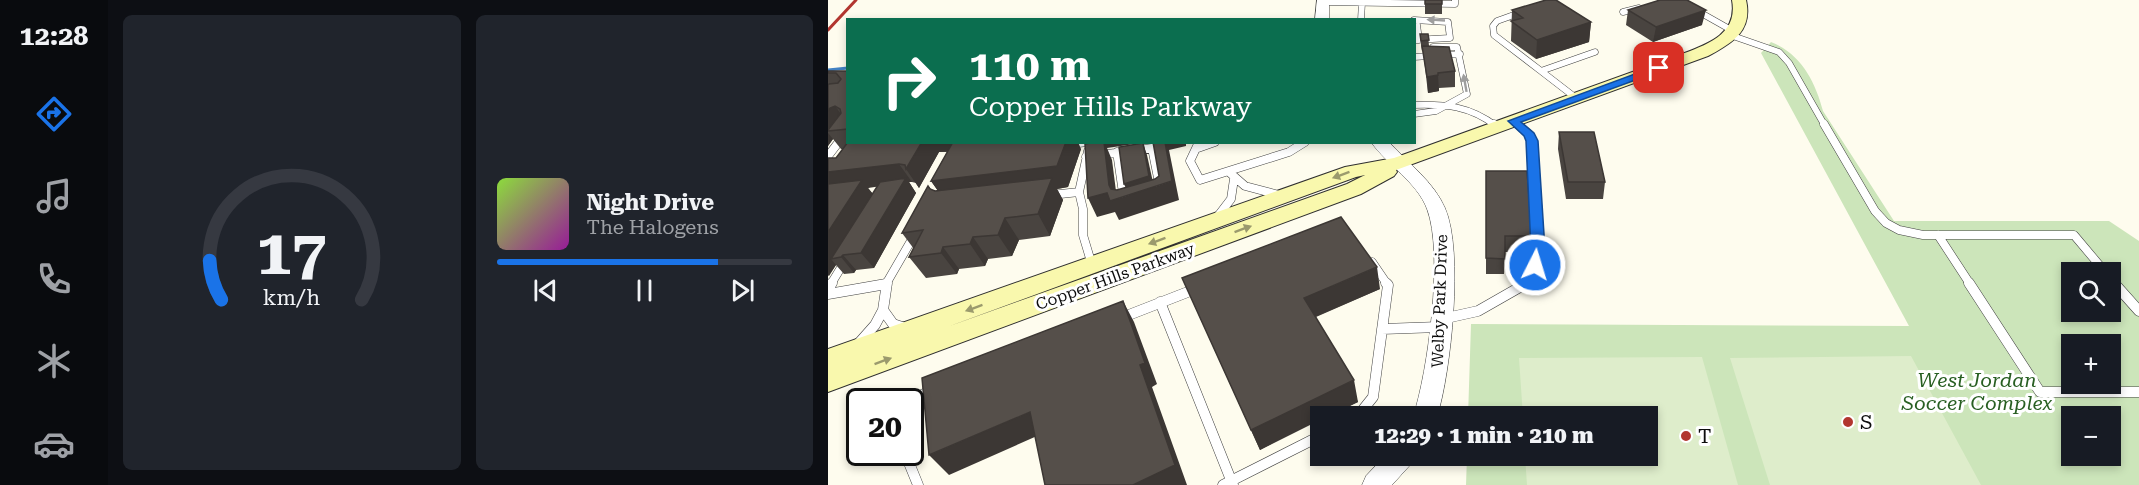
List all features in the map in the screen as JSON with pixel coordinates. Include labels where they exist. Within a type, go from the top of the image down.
[{"type":"main road","points":[[1732,33],[1741,22],[1743,12],[1738,0]]},
{"type":"main road","name":"Copper Hills Parkway","points":[[839,356],[1352,171],[1398,163],[1506,124],[1703,52],[1732,33]]},
{"type":"main road","name":"Copper Hills Parkway","points":[[828,381],[1354,189],[1378,177],[1398,163]]},
{"type":"street","points":[[1322,18],[1323,1]]},
{"type":"street","name":"Welby Park Drive","points":[[1381,144],[1428,196],[1436,208],[1442,225],[1444,256],[1440,323],[1434,393],[1429,406]]},
{"type":"street","points":[[1375,485],[1393,466]]},
{"type":"lane","points":[[1323,1],[1404,1],[1455,4],[1455,0]]},
{"type":"lane","points":[[1678,0],[1732,33],[1779,52],[1789,63],[1881,220],[1904,232],[1938,235],[2074,235],[2097,262]]},
{"type":"lane","points":[[1360,1],[1361,18]]},
{"type":"lane","points":[[1623,12],[1643,7]]},
{"type":"lane","points":[[1528,10],[1497,21],[1493,26],[1494,36],[1576,98]]},
{"type":"lane","points":[[1416,22],[1448,22],[1450,38],[1417,40],[1416,22]]},
{"type":"lane","points":[[1416,114],[1436,111],[1467,94],[1460,54],[1455,46],[1433,47]]},
{"type":"lane","points":[[1541,71],[1595,52]]},
{"type":"lane","points":[[1416,57],[1460,54]]},
{"type":"lane","points":[[1383,329],[1458,319],[1501,301],[1531,280],[1538,250],[1530,135],[1451,103],[1416,104]]},
{"type":"lane","points":[[828,156],[846,133]]},
{"type":"lane","points":[[1060,145],[1070,144]]},
{"type":"lane","points":[[1089,144],[1079,192],[1083,209],[1083,236],[1092,266]]},
{"type":"lane","points":[[1199,145],[1190,161],[1198,179],[1204,180],[1232,176],[1289,152],[1302,144]]},
{"type":"lane","points":[[1086,157],[1152,148],[1161,192],[1151,195]]},
{"type":"lane","points":[[1117,152],[1124,203],[1133,200]]},
{"type":"lane","points":[[1232,176],[1260,192],[1284,195]]},
{"type":"lane","points":[[1212,221],[1231,199],[1232,176]]},
{"type":"lane","points":[[1043,196],[1079,192]]},
{"type":"lane","points":[[839,356],[868,334],[883,310],[886,284],[918,228]]},
{"type":"lane","points":[[1938,235],[2040,392],[2139,392]]},
{"type":"lane","points":[[828,289],[852,250]]},
{"type":"lane","points":[[1365,406],[1373,397],[1388,285],[1366,254]]},
{"type":"lane","points":[[828,294],[886,284]]},
{"type":"lane","points":[[1106,323],[1204,285]]},
{"type":"lane","points":[[2121,291],[2139,311]]},
{"type":"lane","points":[[1160,302],[1229,484],[1310,441]]},
{"type":"lane","points":[[883,310],[893,324],[914,329]]},
{"type":"lane","points":[[924,395],[944,386]]},
{"type":"lane","points":[[910,466],[918,485]]},
{"type":"green space","name":"West Jordan Soccer Complex","points":[[1771,42],[1782,47],[1799,61],[1816,89],[1823,111],[1894,221],[2109,221],[2139,241],[2139,485],[1466,485],[1467,466],[1658,466],[1658,406],[1468,406],[1471,324],[1909,326],[1761,53]]},
{"type":"green space","name":"S","points":[[1911,356],[1981,485],[1770,485],[1730,358]]},
{"type":"green space","name":"T","points":[[1702,357],[1738,485],[1527,485],[1526,466],[1658,466],[1658,406],[1522,406],[1519,358]]},
{"type":"building","points":[[1425,0],[1442,0],[1442,4],[1425,4]]},
{"type":"building","points":[[1546,0],[1556,0],[1591,22],[1537,40],[1511,21],[1523,18],[1512,10]]},
{"type":"building","points":[[1660,0],[1687,0],[1706,10],[1656,27],[1628,10]]},
{"type":"building","points":[[1420,34],[1428,34],[1429,40],[1421,41]]},
{"type":"building","points":[[1422,46],[1449,47],[1455,71],[1427,77]]},
{"type":"building","points":[[828,71],[846,71],[846,129],[828,131],[841,113],[840,109],[835,106],[828,111],[828,85],[838,83],[841,79],[836,73],[828,73]]},
{"type":"building","points":[[1559,132],[1594,132],[1605,182],[1568,182]]},
{"type":"building","points":[[846,144],[921,144],[906,169],[905,165],[899,164],[828,172],[828,158],[836,158]]},
{"type":"building","points":[[952,144],[1065,144],[1057,166],[931,181]]},
{"type":"building","points":[[1085,144],[1104,144],[1109,185],[1111,189],[1117,190],[1159,176],[1153,144],[1165,144],[1172,181],[1110,201],[1107,193],[1088,198]]},
{"type":"building","points":[[1143,144],[1149,176],[1124,184],[1119,147]]},
{"type":"building","points":[[1486,171],[1527,171],[1532,236],[1505,236],[1505,259],[1486,258]]},
{"type":"building","points":[[906,178],[861,253],[831,259],[880,182]]},
{"type":"building","points":[[1052,178],[1038,214],[1005,218],[998,235],[973,237],[970,244],[943,247],[941,253],[909,257],[923,230],[902,233],[928,186],[935,191]]},
{"type":"building","points":[[862,180],[828,232],[828,184]]},
{"type":"building","points":[[1341,217],[1377,267],[1304,298],[1354,380],[1251,430],[1182,278]]},
{"type":"building","points":[[1123,301],[1145,363],[1140,365],[1175,465],[1133,485],[1045,485],[1030,412],[929,455],[922,378]]},
{"type":"waterway","points":[[828,70],[846,68]]},
{"type":"railway","points":[[828,30],[856,0]]},
{"type":"place","name":"S","points":[[1848,422]]},
{"type":"place","name":"T","points":[[1686,436]]},
{"type":"route","points":[[1535,265],[1538,250],[1532,141],[1530,135],[1513,121],[1659,68]]}]
